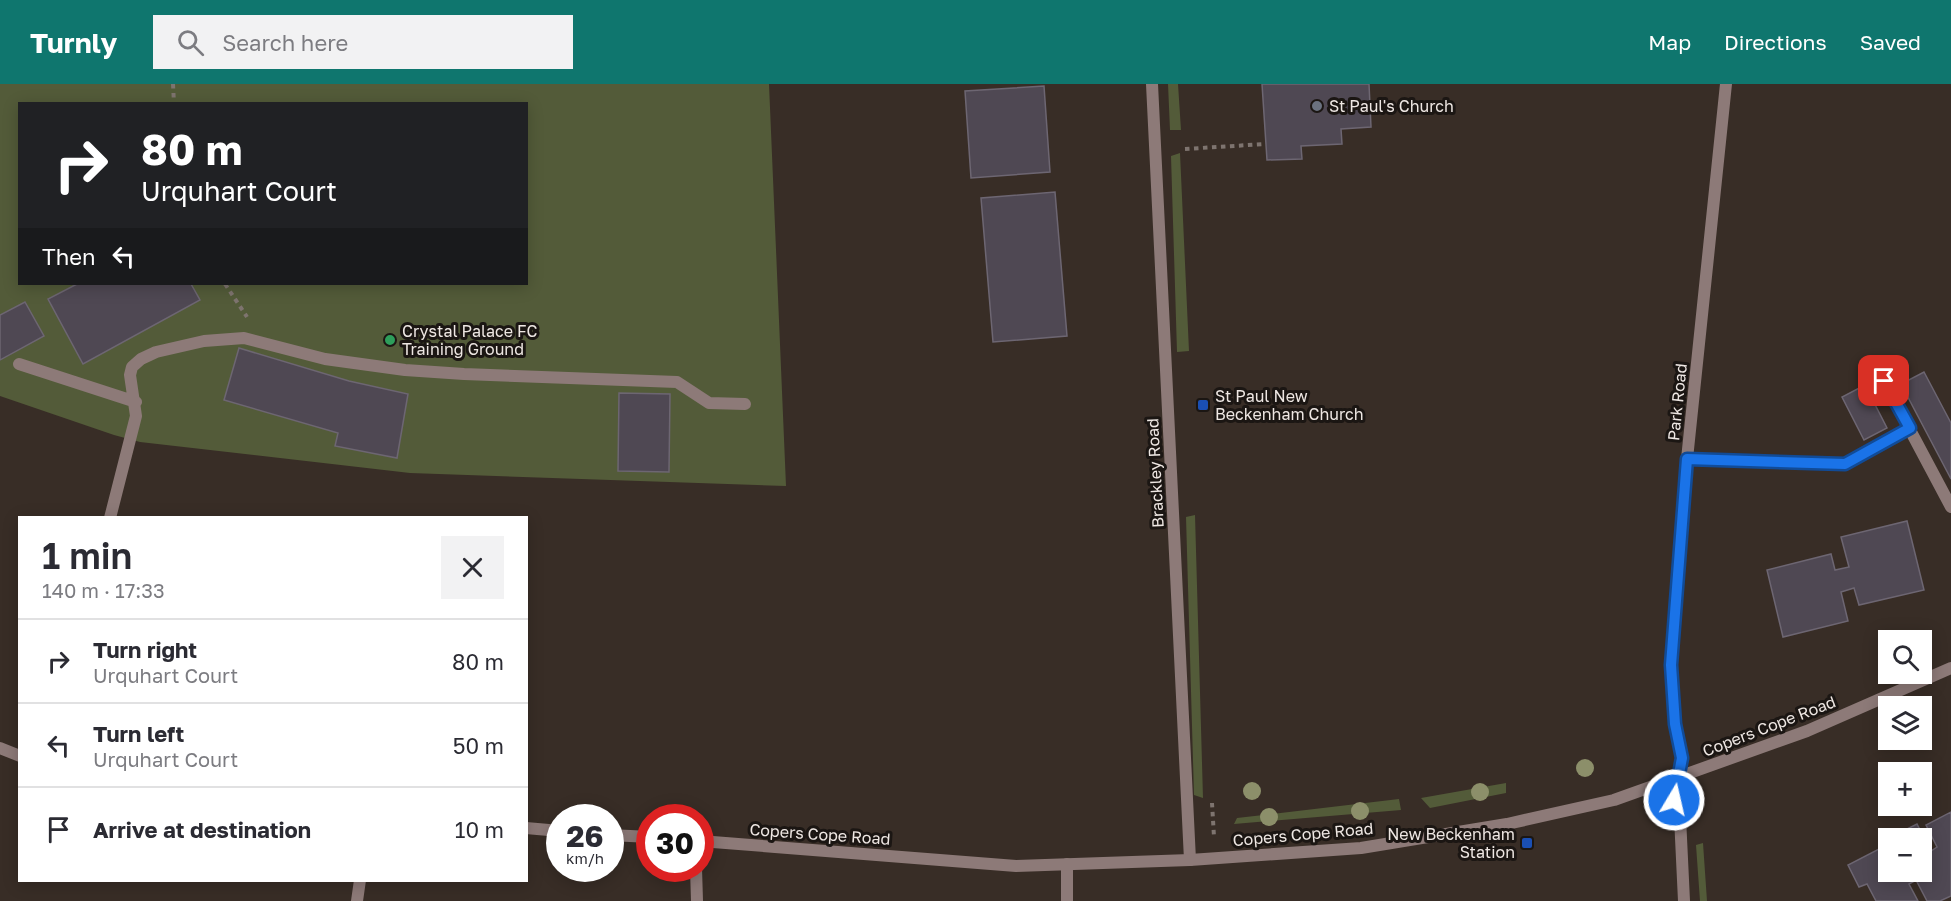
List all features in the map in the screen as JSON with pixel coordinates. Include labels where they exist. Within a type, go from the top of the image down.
[{"type":"street","name":"Brackley Road","points":[[1152,84],[1190,860]]},
{"type":"street","name":"Park Road","points":[[1684,901],[1680,817],[1674,800],[1682,758],[1675,724],[1671,665],[1687,459],[1726,84]]},
{"type":"street","points":[[111,516],[136,416],[136,402],[130,375],[132,367],[141,358],[156,352],[204,341],[244,338],[360,365],[464,374],[677,382],[709,403],[745,404]]},
{"type":"street","points":[[19,364],[136,402]]},
{"type":"street","points":[[1884,381],[1951,507]]},
{"type":"street","points":[[1687,459],[1845,464],[1910,428]]},
{"type":"street","name":"Copers Cope Road","points":[[714,842],[1016,866],[1190,860],[1361,848],[1507,824],[1614,800],[1807,731],[1951,668]]},
{"type":"street","points":[[0,748],[18,755]]},
{"type":"street","points":[[528,828],[546,830]]},
{"type":"street","points":[[1067,864],[1067,901]]},
{"type":"street","points":[[357,901],[360,882]]},
{"type":"street","points":[[696,882],[697,901]]},
{"type":"path","points":[[173,84],[174,102]]},
{"type":"path","points":[[1185,149],[1265,144]]},
{"type":"path","points":[[1212,803],[1215,858]]},
{"type":"green space","name":"Crystal Palace FC Training Ground","points":[[0,84],[769,84],[786,486],[410,473],[140,442],[0,396]]},
{"type":"green space","points":[[1168,84],[1178,84],[1181,130],[1170,130]]},
{"type":"green space","points":[[1180,153],[1189,351],[1177,352],[1171,156]]},
{"type":"green space","points":[[1195,515],[1203,798],[1194,795],[1186,517]]},
{"type":"green space","points":[[1506,783],[1506,793],[1430,808],[1421,798]]},
{"type":"green space","points":[[1399,799],[1401,810],[1234,824],[1237,818]]},
{"type":"green space","points":[[1703,843],[1707,901],[1700,901],[1696,845]]},
{"type":"building","name":"St Paul's Church","points":[[1262,84],[1369,84],[1371,127],[1341,129],[1342,144],[1301,146],[1302,159],[1267,160]]},
{"type":"building","points":[[1044,86],[1050,172],[971,178],[965,91]]},
{"type":"building","points":[[1055,192],[1067,336],[993,342],[981,198]]},
{"type":"building","points":[[75,285],[192,285],[200,300],[83,364],[48,299]]},
{"type":"building","points":[[25,302],[44,336],[0,360],[0,315]]},
{"type":"building","points":[[239,348],[349,381],[408,394],[397,458],[335,446],[338,433],[224,400]]},
{"type":"building","points":[[1924,372],[1951,423],[1951,479],[1901,384]]},
{"type":"building","points":[[1865,385],[1887,428],[1864,440],[1842,397]]},
{"type":"building","points":[[619,393],[670,394],[669,472],[618,471]]},
{"type":"building","points":[[1907,521],[1924,590],[1859,605],[1854,588],[1841,592],[1848,621],[1783,637],[1767,570],[1831,554],[1835,570],[1849,567],[1841,537]]},
{"type":"building","points":[[1951,812],[1951,896],[1940,901],[1927,901],[1917,882],[1932,882],[1932,850],[1937,847],[1932,837],[1932,828],[1928,828],[1926,825]]},
{"type":"building","points":[[1878,850],[1878,882],[1912,882],[1909,884],[1918,901],[1876,901],[1867,884],[1859,887],[1848,865]]},
{"type":"place","name":"St Paul's Church","points":[[1317,106]]},
{"type":"place","name":"Crystal Palace FC Training Ground","points":[[390,340]]},
{"type":"place","name":"St Paul New Beckenham Church","points":[[1203,405]]},
{"type":"place","name":"New Beckenham Station","points":[[1527,843]]},
{"type":"route","points":[[1674,800],[1682,758],[1675,724],[1671,665],[1687,459],[1845,464],[1910,428],[1884,381]]}]
